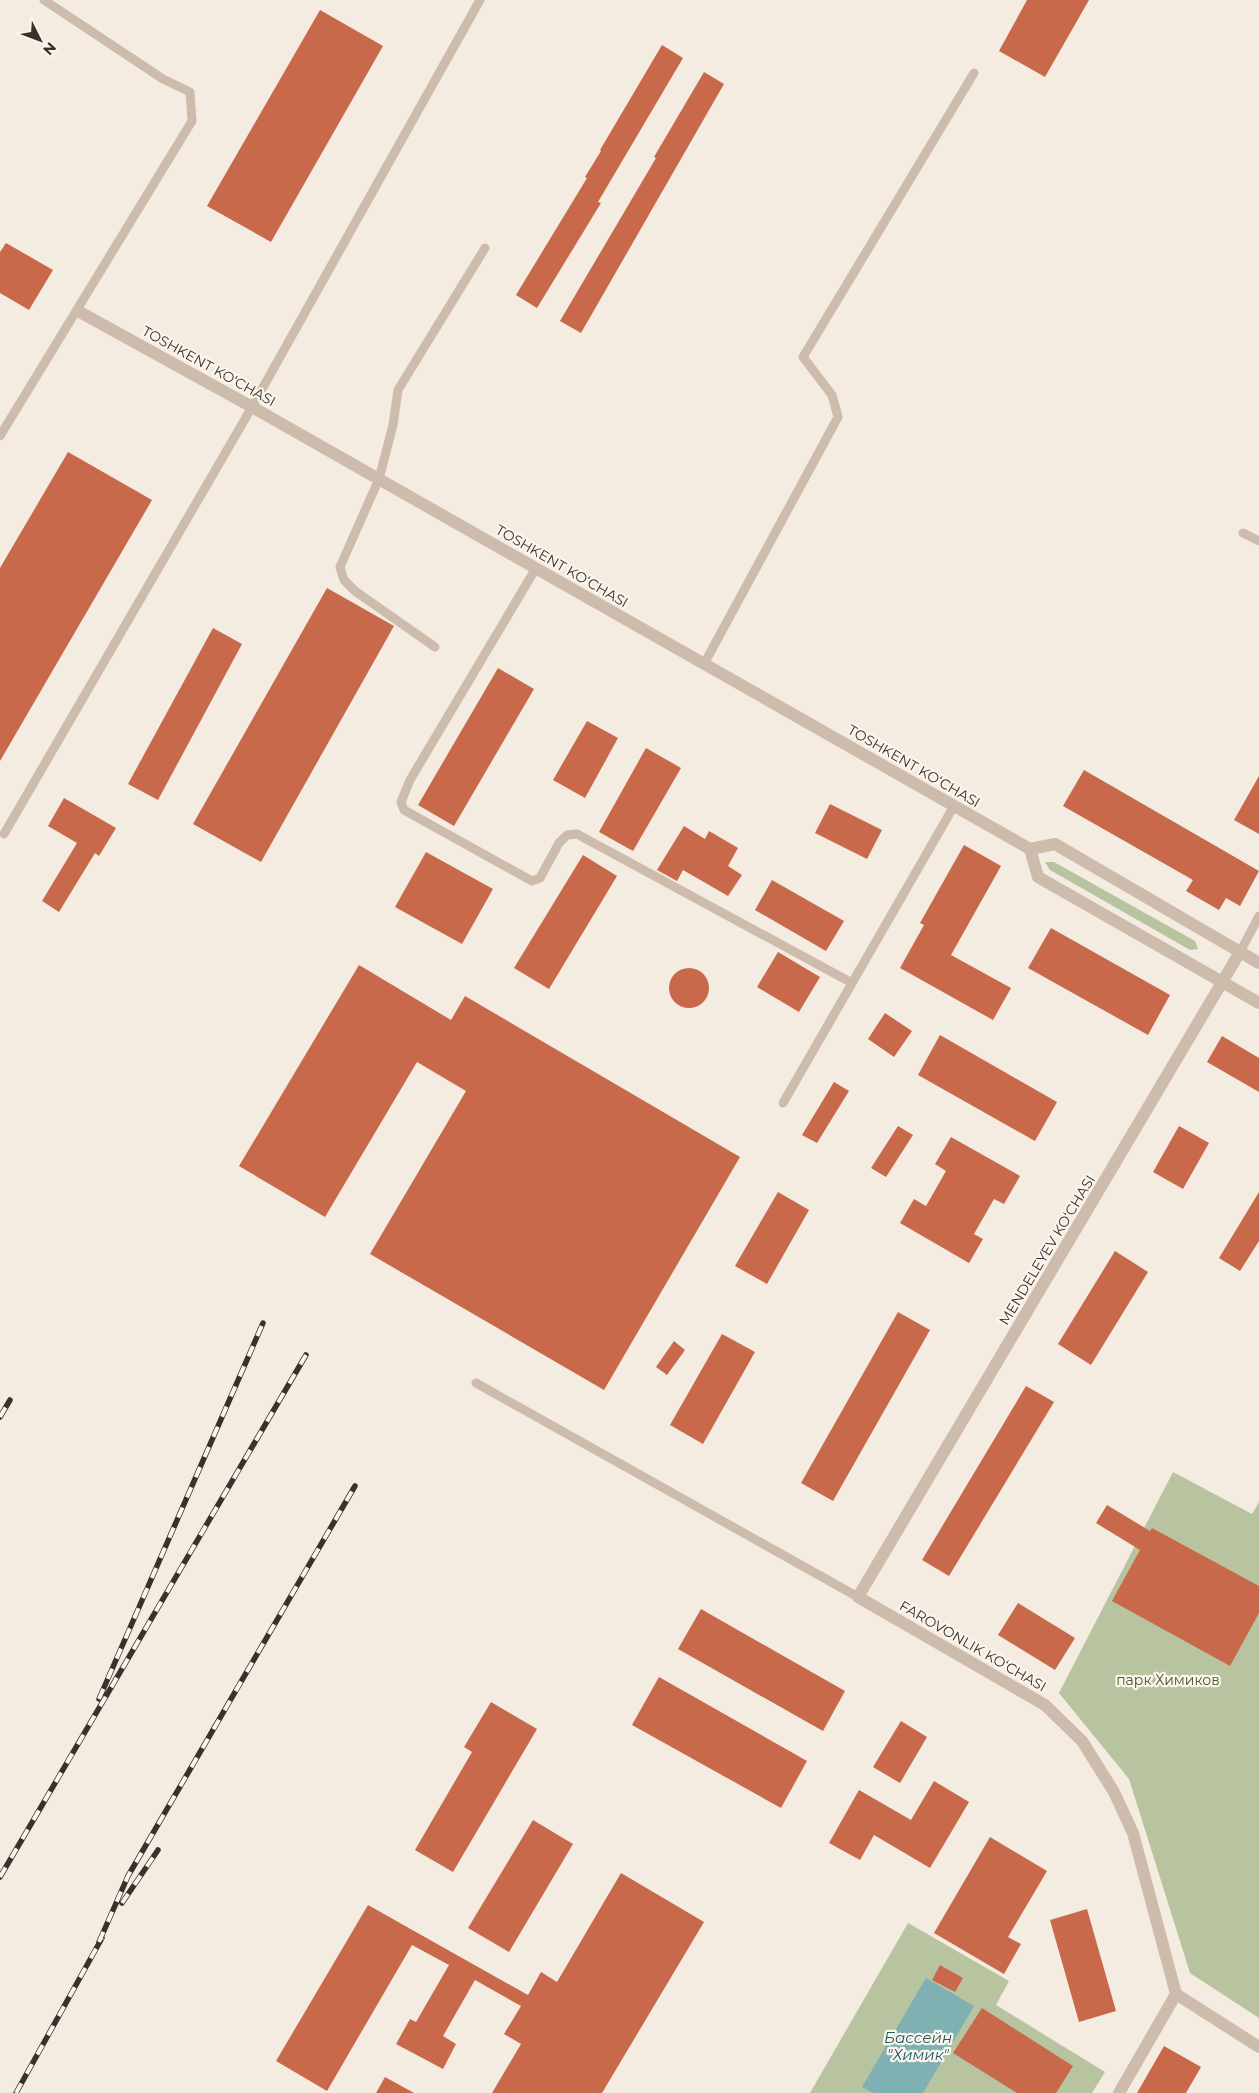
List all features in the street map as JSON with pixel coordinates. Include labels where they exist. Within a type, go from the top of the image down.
[{"type":"street","name":"TOSHKENT KO‘CHASI","points":[[78,311],[252,407],[1030,849]]},
{"type":"street","points":[[1259,963],[1056,844],[1030,849],[1038,877],[1259,1003]]},
{"type":"street","name":"MENDELEYEV KO‘CHASI","points":[[858,1597],[1240,952]]},
{"type":"street","name":"FAROVONLIK KO‘CHASI","points":[[858,1597],[1045,1705],[1082,1741],[1114,1792],[1133,1833],[1176,1994]]},
{"type":"street","points":[[1119,2093],[1176,1994],[1259,2047]]},
{"type":"lane","points":[[0,436],[78,311],[192,121],[190,92],[163,79],[44,0]]},
{"type":"lane","points":[[4,834],[252,407],[480,0]]},
{"type":"lane","points":[[704,664],[838,417],[832,395],[803,357],[974,72]]},
{"type":"lane","points":[[435,647],[355,590],[344,580],[340,567],[379,479],[393,425],[398,390],[485,248]]},
{"type":"lane","points":[[1244,533],[1259,541]]},
{"type":"lane","points":[[536,568],[410,780],[401,802],[404,810],[532,881],[540,878],[559,843],[567,835],[577,834],[852,983]]},
{"type":"lane","points":[[783,1103],[954,806]]},
{"type":"lane","name":"MENDELEYEV KO‘CHASI","points":[[1240,952],[1259,916]]},
{"type":"lane","points":[[476,1383],[858,1597]]},
{"type":"green space","points":[[1045,862],[1054,862],[1195,941],[1198,949],[1190,950],[1050,870]]},
{"type":"green space","name":"парк Химиков","points":[[1173,1472],[1252,1514],[1259,1502],[1259,2018],[1190,1973],[1129,1779],[1059,1693]]},
{"type":"green space","points":[[908,1923],[1009,1981],[996,2005],[1105,2072],[1092,2093],[810,2093]]},
{"type":"water","name":"Бассейн \"Химик\"","points":[[926,1978],[974,2006],[923,2093],[873,2093],[862,2087]]},
{"type":"building","points":[[1027,0],[1089,0],[1045,77],[999,51]]},
{"type":"building","points":[[320,10],[383,46],[271,242],[207,206]]},
{"type":"building","points":[[662,45],[683,58],[598,202],[601,203],[537,308],[516,295],[587,178],[585,177],[600,150]]},
{"type":"building","points":[[704,72],[724,84],[581,333],[560,321],[656,158],[654,157]]},
{"type":"building","points":[[6,243],[53,270],[29,310],[0,293],[0,252]]},
{"type":"building","points":[[68,452],[152,500],[0,761],[0,568]]},
{"type":"building","points":[[327,588],[394,626],[261,862],[193,824]]},
{"type":"building","points":[[213,628],[242,644],[158,800],[128,784]]},
{"type":"building","points":[[498,668],[534,689],[454,826],[418,805]]},
{"type":"building","points":[[587,721],[618,738],[585,798],[553,780]]},
{"type":"building","points":[[646,748],[681,768],[633,851],[599,832]]},
{"type":"building","points":[[1084,770],[1259,871],[1240,906],[1226,898],[1219,910],[1186,891],[1193,880],[1063,806]]},
{"type":"building","points":[[1259,776],[1259,834],[1234,820]]},
{"type":"building","points":[[64,798],[116,828],[99,856],[95,853],[59,912],[42,901],[77,843],[48,826]]},
{"type":"building","points":[[830,804],[882,830],[867,859],[815,833]]},
{"type":"building","points":[[684,826],[705,839],[709,831],[738,848],[728,866],[742,875],[728,896],[683,870],[677,881],[657,870]]},
{"type":"building","points":[[964,845],[1001,866],[951,955],[1011,988],[993,1020],[900,968],[924,925],[920,923]]},
{"type":"building","points":[[426,852],[493,889],[462,944],[395,907]]},
{"type":"building","points":[[583,855],[617,876],[549,989],[514,968]]},
{"type":"building","points":[[772,880],[844,921],[826,951],[755,910]]},
{"type":"building","points":[[1051,928],[1170,995],[1148,1035],[1028,968]]},
{"type":"building","points":[[778,952],[820,977],[799,1012],[757,987]]},
{"type":"building","points":[[359,965],[451,1020],[465,996],[740,1157],[604,1390],[370,1254],[466,1091],[417,1062],[325,1217],[239,1166]]},
{"type":"building","points":[[689,968],[703,974],[709,988],[703,1002],[689,1008],[675,1002],[669,988],[675,974]]},
{"type":"building","points":[[885,1013],[912,1031],[894,1057],[868,1039]]},
{"type":"building","points":[[940,1035],[1057,1102],[1035,1141],[918,1075]]},
{"type":"building","points":[[1222,1036],[1259,1058],[1259,1092],[1207,1062]]},
{"type":"building","points":[[834,1082],[849,1091],[817,1143],[802,1135]]},
{"type":"building","points":[[898,1126],[913,1135],[886,1177],[871,1168]]},
{"type":"building","points":[[1179,1126],[1209,1143],[1183,1189],[1153,1172]]},
{"type":"building","points":[[951,1137],[1020,1176],[1004,1204],[994,1199],[974,1234],[983,1239],[969,1263],[900,1223],[914,1199],[926,1206],[946,1171],[935,1164]]},
{"type":"building","points":[[778,1192],[809,1210],[767,1284],[735,1266]]},
{"type":"building","points":[[1259,1192],[1259,1241],[1240,1271],[1219,1258]]},
{"type":"building","points":[[1115,1251],[1148,1272],[1091,1365],[1058,1344]]},
{"type":"building","points":[[898,1312],[930,1330],[833,1501],[801,1483]]},
{"type":"building","points":[[722,1334],[755,1352],[703,1444],[670,1425]]},
{"type":"building","points":[[674,1341],[685,1350],[667,1375],[656,1367]]},
{"type":"building","points":[[1026,1386],[1054,1402],[949,1576],[922,1560]]},
{"type":"building","points":[[1107,1505],[1150,1531],[1152,1528],[1259,1586],[1259,1613],[1230,1666],[1112,1601],[1140,1550],[1096,1523]]},
{"type":"building","points":[[1018,1603],[1075,1638],[1055,1670],[998,1635]]},
{"type":"building","points":[[701,1609],[845,1691],[823,1731],[678,1649]]},
{"type":"building","points":[[659,1677],[807,1761],[781,1808],[632,1725]]},
{"type":"building","points":[[491,1702],[537,1729],[453,1872],[415,1850],[472,1752],[464,1747]]},
{"type":"building","points":[[901,1721],[927,1737],[900,1783],[873,1767]]},
{"type":"building","points":[[934,1781],[969,1802],[930,1868],[874,1835],[860,1860],[829,1843],[859,1790],[911,1820]]},
{"type":"building","points":[[533,1820],[573,1844],[509,1952],[468,1928]]},
{"type":"building","points":[[990,1837],[1047,1871],[1008,1937],[1021,1944],[1004,1974],[934,1933]]},
{"type":"building","points":[[621,1873],[704,1922],[602,2093],[492,2093],[521,2044],[504,2034],[521,2006],[475,1980],[443,2036],[456,2044],[443,2069],[396,2044],[410,2019],[416,2022],[449,1965],[412,1945],[327,2091],[276,2061],[368,1905],[528,1995],[541,1972],[557,1982]]},
{"type":"building","points":[[1087,1909],[1116,2011],[1079,2022],[1050,1920]]},
{"type":"building","points":[[940,1965],[963,1978],[955,1992],[932,1980]]},
{"type":"building","points":[[982,2008],[1073,2066],[1056,2093],[1017,2093],[953,2053]]},
{"type":"building","points":[[1164,2046],[1201,2067],[1186,2093],[1137,2093]]},
{"type":"building","points":[[385,2077],[414,2093],[376,2093]]},
{"type":"railway","points":[[99,1699],[263,1323]]},
{"type":"railway","points":[[0,1877],[306,1355]]},
{"type":"railway","points":[[0,1417],[10,1400]]},
{"type":"railway","points":[[99,1942],[128,1876],[355,1486]]},
{"type":"railway","points":[[122,1903],[158,1850]]},
{"type":"railway","points":[[16,2093],[102,1938]]}]
